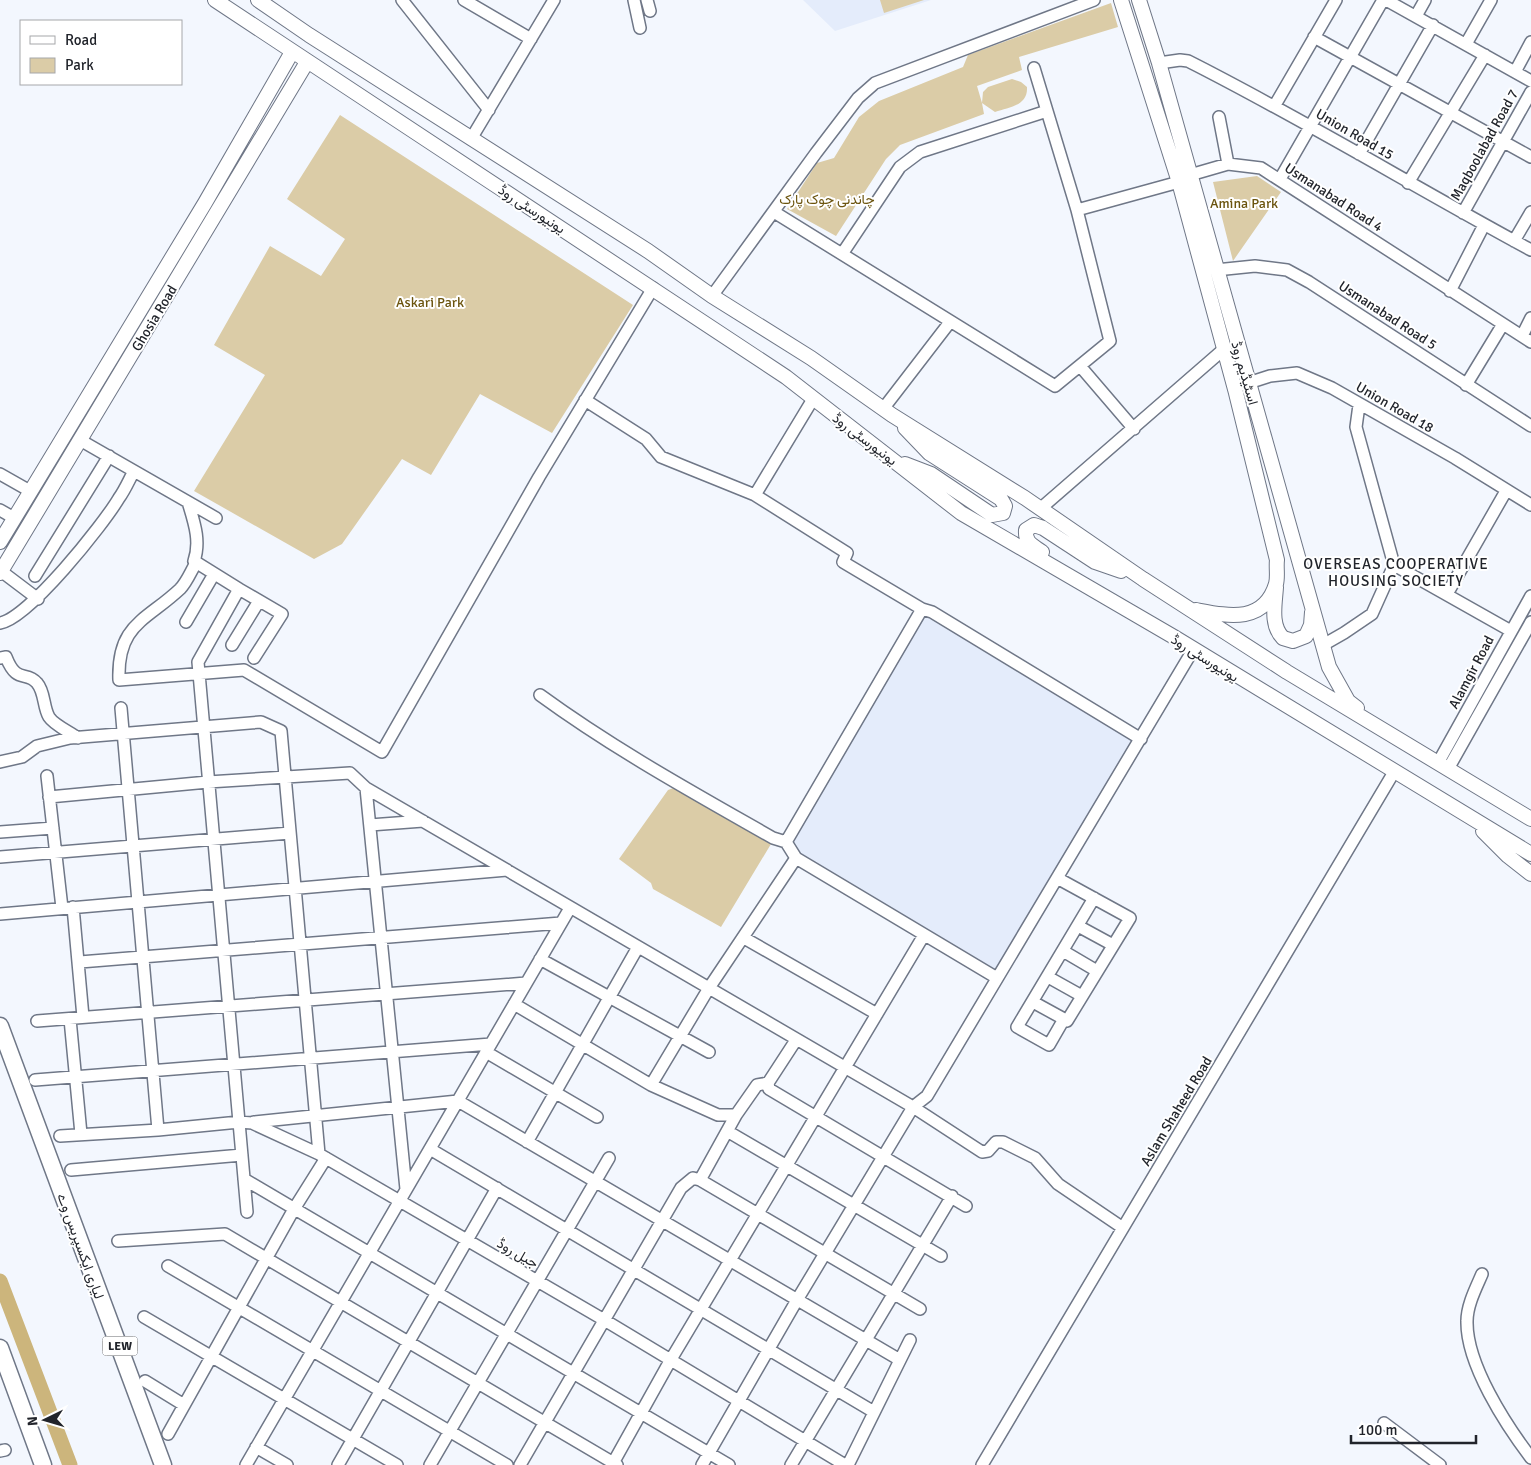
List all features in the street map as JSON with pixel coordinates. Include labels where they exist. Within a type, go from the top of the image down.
[{"type":"highway","name":"لیاری ایکسپریس وے","points":[[0,1026],[163,1465]]},
{"type":"highway","points":[[0,1348],[43,1465]]},
{"type":"main road","name":"یونیورسٹی روڈ","points":[[214,0],[653,288],[786,378],[884,456],[961,513],[1194,650],[1531,854]]},
{"type":"main road","name":"یونیورسٹی روڈ","points":[[258,0],[471,139],[648,251],[712,296],[811,358],[887,412],[1040,509],[1143,579],[1382,729],[1531,819]]},
{"type":"main road","name":"اسٹیڈیم روڈ","points":[[1121,0],[1216,270],[1276,560],[1274,618],[1278,634],[1283,638],[1293,641],[1306,636],[1311,626],[1312,604]]},
{"type":"main road","name":"اسٹیڈیم روڈ","points":[[1139,0],[1158,63],[1224,349],[1241,385],[1312,604],[1329,667],[1348,701],[1382,729]]},
{"type":"main road","points":[[0,542],[205,203],[292,52]]},
{"type":"main road","name":"Ghosia Road","points":[[0,572],[307,62]]},
{"type":"main road","points":[[884,456],[931,474],[992,515],[1003,513],[1005,506],[1001,499],[929,453],[887,412]]},
{"type":"main road","points":[[60,440],[77,444]]},
{"type":"main road","points":[[1080,584],[1058,562],[1028,543],[1025,537],[1026,530],[1034,525],[1042,528],[1095,562],[1143,579]]},
{"type":"main road","points":[[1191,609],[1232,616],[1249,614],[1264,605],[1276,584]]},
{"type":"main road","points":[[1471,818],[1508,856],[1531,874]]},
{"type":"street","points":[[402,0],[489,110]]},
{"type":"street","points":[[464,0],[531,39]]},
{"type":"street","points":[[471,139],[554,0]]},
{"type":"street","points":[[634,0],[640,28]]},
{"type":"street","points":[[712,296],[858,98],[875,83],[1094,0]]},
{"type":"street","points":[[1275,105],[1336,0]]},
{"type":"street","points":[[1280,179],[1309,126],[1384,0],[1433,25],[1531,81]]},
{"type":"street","points":[[1416,16],[1425,0]]},
{"type":"street","points":[[1466,44],[1491,0]]},
{"type":"street","points":[[1359,154],[1433,25]]},
{"type":"street","points":[[1314,38],[1451,111],[1531,157]]},
{"type":"street","points":[[1515,72],[1531,42]]},
{"type":"street","points":[[1408,183],[1485,55]]},
{"type":"street","name":"Union Road 15","points":[[1158,63],[1180,60],[1188,61],[1275,105],[1408,183],[1531,250]]},
{"type":"street","points":[[774,212],[1055,386],[1110,341],[1077,210],[1034,68]]},
{"type":"street","name":"Maqboolabad Road 7","points":[[1463,213],[1531,92]]},
{"type":"street","points":[[842,254],[900,167],[920,152],[1047,111]]},
{"type":"street","points":[[1219,117],[1228,164]]},
{"type":"street","name":"Usmanabad Road 4","points":[[1077,210],[1185,179],[1228,164],[1261,168],[1526,339]]},
{"type":"street","points":[[1514,241],[1531,212]]},
{"type":"street","points":[[1450,291],[1484,225]]},
{"type":"street","name":"Usmanabad Road 5","points":[[1216,270],[1255,266],[1287,270],[1310,282],[1531,426]]},
{"type":"street","points":[[188,502],[197,532],[197,552],[194,561],[196,563],[181,588],[141,620],[125,638],[118,658],[119,680],[244,670],[382,752],[585,400],[653,288]]},
{"type":"street","points":[[1526,339],[1531,318]]},
{"type":"street","points":[[887,412],[950,322]]},
{"type":"street","points":[[1466,385],[1503,324]]},
{"type":"street","points":[[1040,509],[1224,349]]},
{"type":"street","points":[[1080,366],[1134,429]]},
{"type":"street","name":"Union Road 18","points":[[1241,385],[1270,376],[1297,373],[1332,388],[1455,458],[1531,506]]},
{"type":"street","points":[[755,495],[813,399]]},
{"type":"street","points":[[585,400],[646,439],[661,457],[755,495],[847,553],[843,562],[922,609],[932,612],[1141,739]]},
{"type":"street","points":[[1323,645],[1344,634],[1372,614],[1394,565],[1356,427],[1359,405]]},
{"type":"street","points":[[77,444],[109,456],[216,518]]},
{"type":"street","points":[[35,576],[109,456]]},
{"type":"street","points":[[0,623],[6,622],[38,599],[119,499],[134,471]]},
{"type":"street","points":[[0,474],[30,491]]},
{"type":"street","points":[[1447,594],[1506,491]]},
{"type":"street","points":[[0,510],[14,518]]},
{"type":"street","points":[[196,563],[282,614],[254,658]]},
{"type":"street","points":[[1394,565],[1511,631]]},
{"type":"street","points":[[0,572],[38,599]]},
{"type":"street","points":[[186,622],[214,574]]},
{"type":"street","points":[[239,589],[198,662],[198,673],[247,1212]]},
{"type":"street","name":"Alamgir Road","points":[[1443,766],[1511,631],[1531,596]]},
{"type":"street","points":[[232,645],[259,601]]},
{"type":"street","points":[[786,842],[922,609]]},
{"type":"street","name":"Alamgir Road","points":[[1443,766],[1527,637],[1531,622]]},
{"type":"street","points":[[702,1465],[768,1349],[913,1107],[927,1096],[1194,650]]},
{"type":"street","points":[[0,658],[6,657],[11,670],[16,674],[35,680],[40,686],[50,718],[78,738]]},
{"type":"street","points":[[540,695],[580,724],[634,758],[773,838],[786,842],[796,858],[997,978]]},
{"type":"street","points":[[121,708],[158,1130]]},
{"type":"street","points":[[0,762],[22,757],[37,746],[78,738],[261,722],[281,731],[315,1116],[322,1156],[267,1259],[210,1356],[168,1434]]},
{"type":"street","name":"Aslam Shaheed Road","points":[[982,1465],[1394,772]]},
{"type":"street","points":[[49,796],[208,782],[350,773],[366,788],[913,1107],[982,1152],[988,1151],[996,1142],[1002,1142],[1035,1158],[1058,1184],[1123,1228]]},
{"type":"street","points":[[47,776],[55,852],[80,962],[83,1018]]},
{"type":"street","points":[[366,788],[406,1189]]},
{"type":"street","points":[[370,825],[424,821]]},
{"type":"street","points":[[0,832],[52,828]]},
{"type":"street","points":[[0,857],[290,833]]},
{"type":"street","points":[[651,1085],[709,988],[796,858]]},
{"type":"street","points":[[0,914],[507,870]]},
{"type":"street","points":[[1033,1002],[1067,1021],[1130,918],[1057,878]]},
{"type":"street","points":[[1064,1019],[1049,1044],[1017,1027],[1094,898]]},
{"type":"street","points":[[246,1465],[570,908]]},
{"type":"street","points":[[80,962],[381,936],[561,923]]},
{"type":"street","points":[[1078,926],[1113,945]]},
{"type":"street","points":[[118,1241],[225,1234],[614,1464],[670,1361],[924,935]]},
{"type":"street","points":[[744,938],[876,1014]]},
{"type":"street","points":[[527,1142],[638,947]]},
{"type":"street","points":[[1063,951],[1097,971]]},
{"type":"street","points":[[540,959],[709,1052]]},
{"type":"street","points":[[1048,977],[1082,996]]},
{"type":"street","points":[[37,1021],[526,983]]},
{"type":"street","points":[[514,1004],[651,1085],[718,1115],[736,1115]]},
{"type":"street","points":[[70,1018],[81,1134]]},
{"type":"street","points":[[796,1040],[768,1083],[769,1089],[966,1206]]},
{"type":"street","points":[[35,1080],[392,1052],[488,1048],[554,1093],[597,1117]]},
{"type":"street","points":[[700,1180],[736,1115],[758,1085],[768,1083]]},
{"type":"street","points":[[252,1123],[458,1101],[900,1360]]},
{"type":"street","name":"جیل روڈ","points":[[60,1136],[158,1130],[239,1122],[252,1123],[322,1156],[606,1321],[670,1361],[847,1465]]},
{"type":"street","points":[[727,1131],[941,1256]]},
{"type":"street","points":[[430,1148],[874,1412]]},
{"type":"street","points":[[71,1170],[242,1155]]},
{"type":"street","points":[[430,1465],[609,1158]]},
{"type":"street","points":[[520,1465],[606,1321],[681,1188],[693,1178],[700,1180],[920,1308]]},
{"type":"street","points":[[244,1179],[729,1465]]},
{"type":"street","points":[[338,1465],[497,1188]]},
{"type":"street","points":[[791,1465],[952,1196]]},
{"type":"street","points":[[168,1266],[507,1465]]},
{"type":"street","points":[[1482,1274],[1468,1312],[1469,1337],[1492,1399],[1531,1458]]},
{"type":"street","points":[[144,1318],[397,1465]]},
{"type":"street","points":[[847,1465],[910,1340]]},
{"type":"street","points":[[145,1381],[184,1405]]},
{"type":"street","points":[[1384,1423],[1440,1465]]},
{"type":"street","points":[[256,1447],[287,1465]]},
{"type":"shaded area","points":[[803,0],[931,0],[835,31]]},
{"type":"shaded area","points":[[922,609],[1141,739],[997,978],[796,858],[786,842]]},
{"type":"green space","points":[[880,0],[924,0],[884,13]]},
{"type":"green space","name":"چاندنی چوک پارک","points":[[1111,3],[1118,27],[1019,57],[1022,70],[977,86],[984,114],[900,145],[886,159],[836,236],[787,209],[817,163],[834,158],[859,117],[879,101],[963,67],[968,55]]},
{"type":"green space","points":[[1012,79],[1021,82],[1027,87],[1021,102],[1012,107],[995,112],[982,103],[983,92],[988,87]]},
{"type":"green space","name":"Askari Park","points":[[340,115],[633,305],[552,433],[480,394],[431,475],[402,459],[342,544],[314,559],[194,491],[265,375],[214,345],[270,246],[321,276],[345,239],[287,199]]},
{"type":"green space","name":"Amina Park","points":[[1257,176],[1281,192],[1233,261],[1213,182]]},
{"type":"green space","points":[[676,787],[771,844],[721,927],[653,889],[651,883],[619,859],[668,790]]},
{"type":"waterway","points":[[0,1281],[70,1465]]},
{"type":"district","name":"OVERSEAS COOPERATIVE HOUSING SOCIETY","points":[[1396,572]]}]
